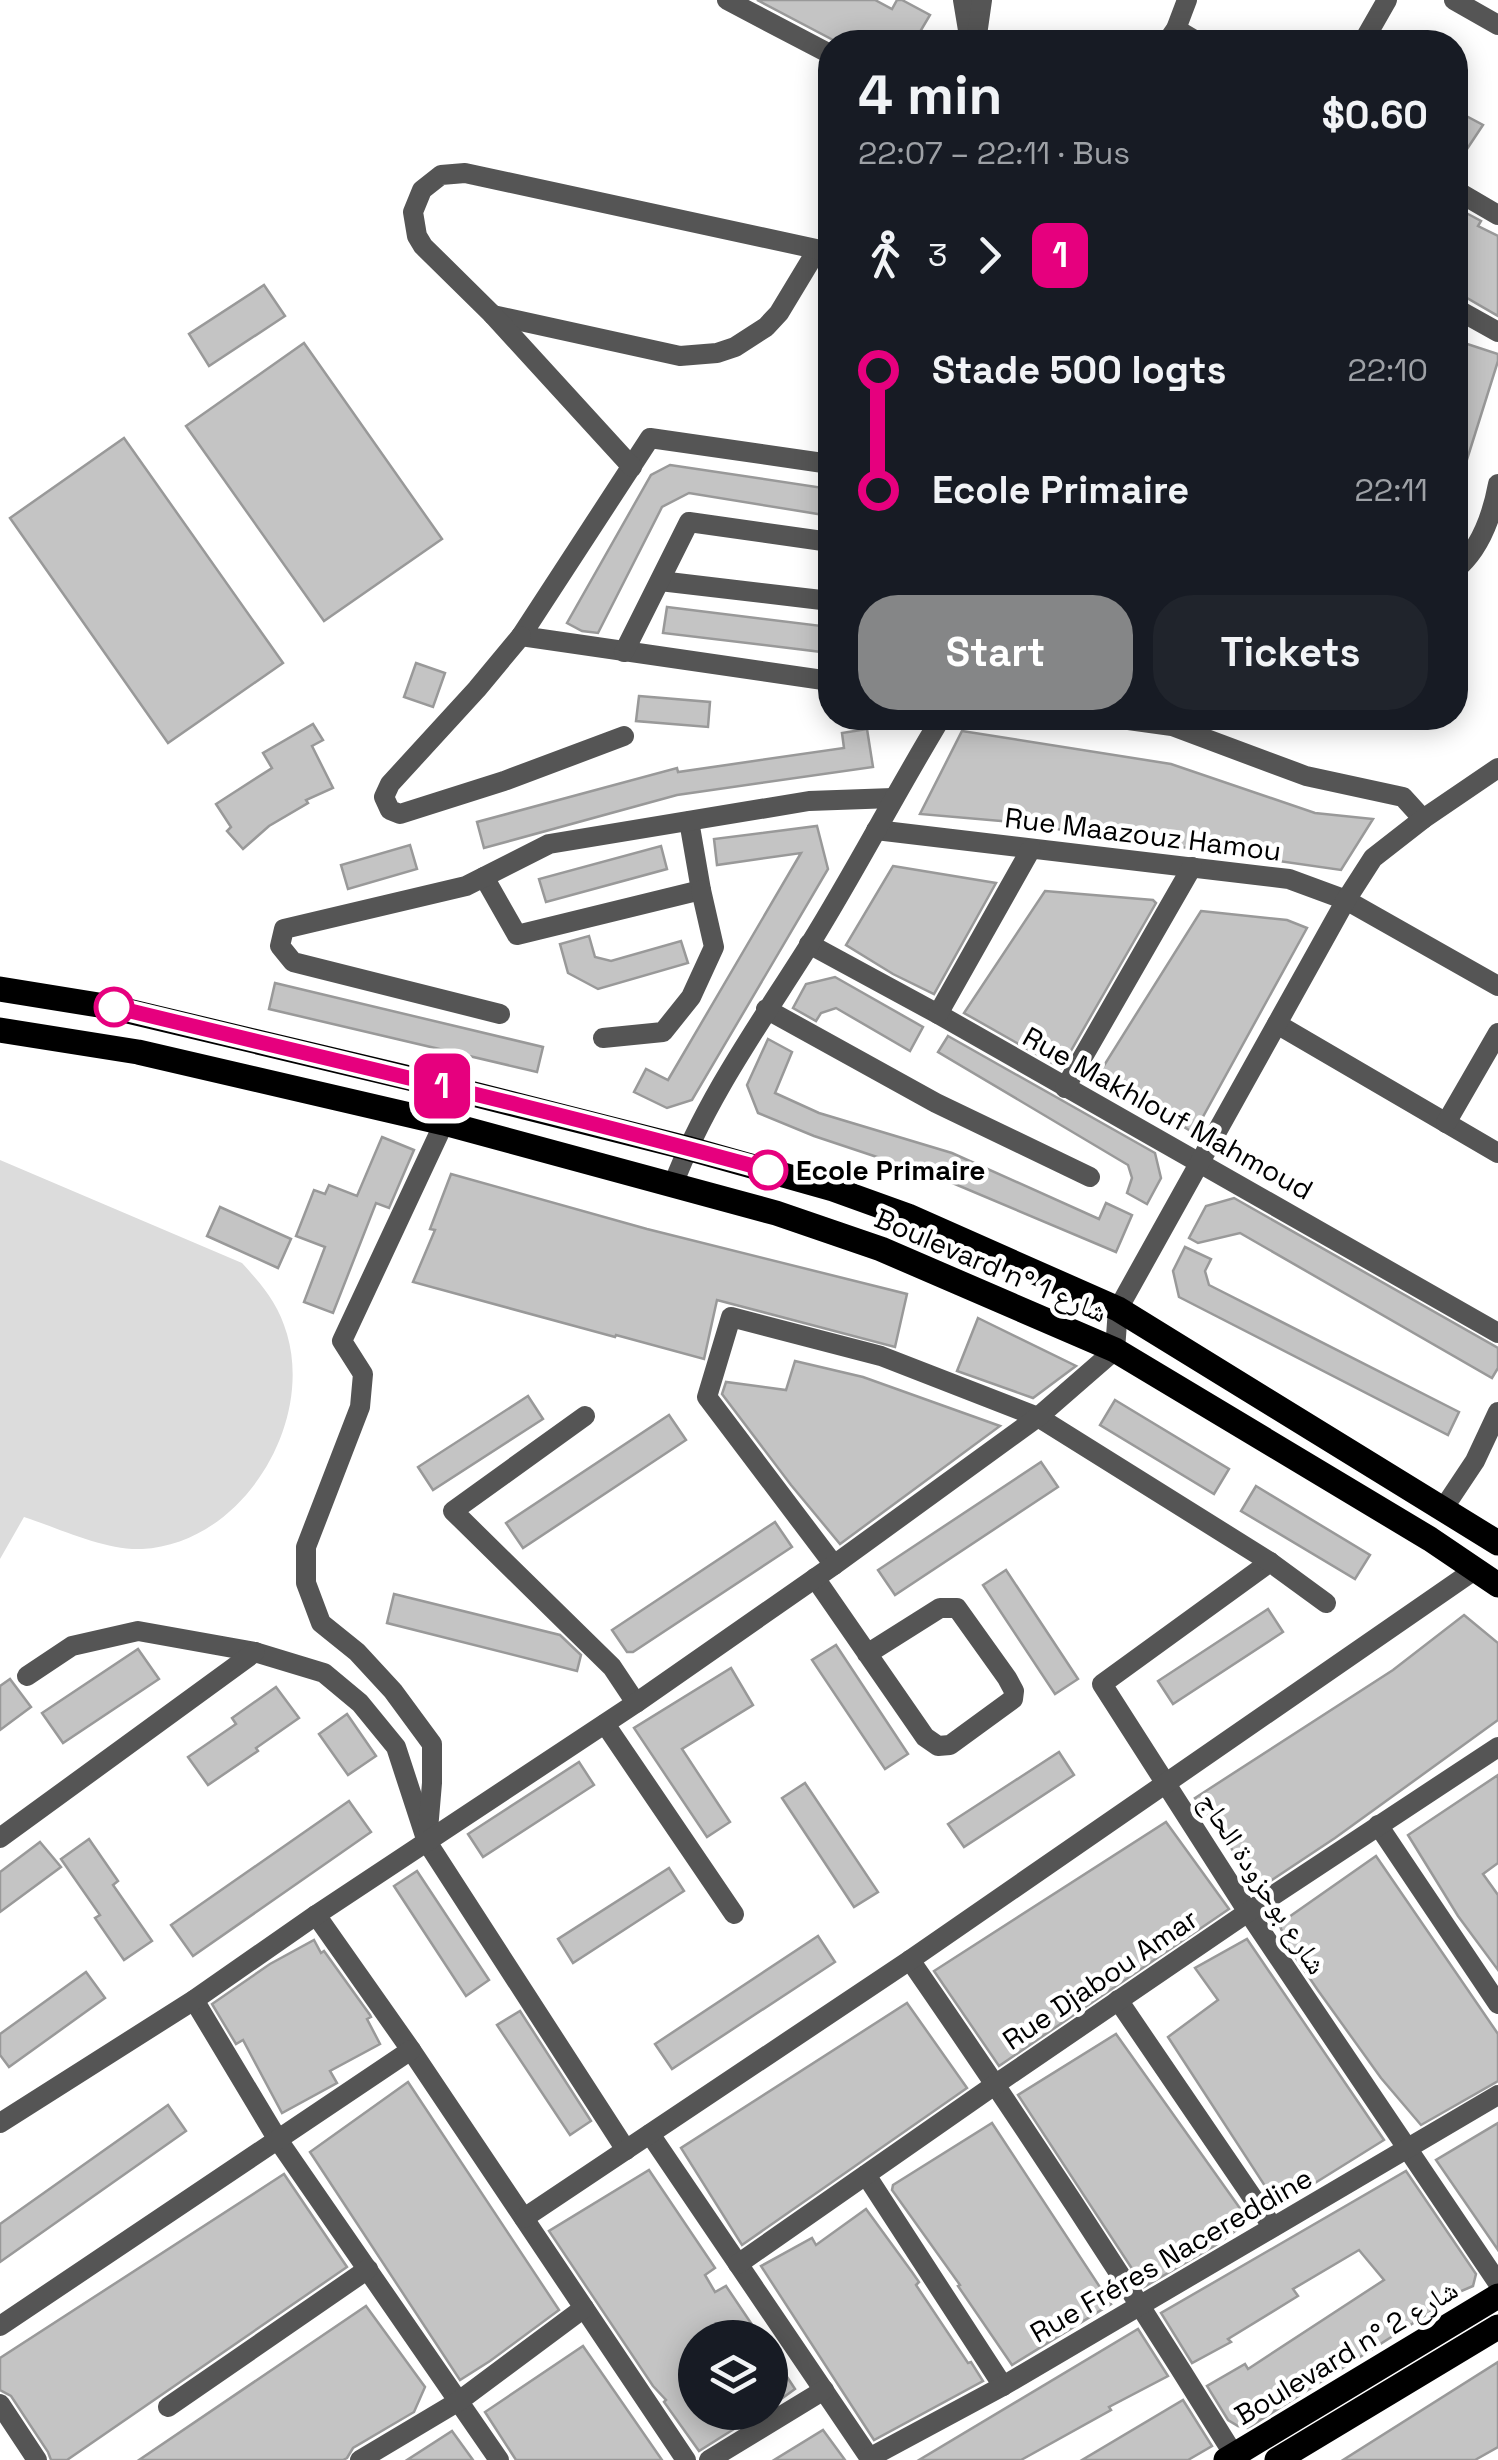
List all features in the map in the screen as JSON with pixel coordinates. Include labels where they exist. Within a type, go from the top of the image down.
[{"type":"main road","name":"Boulevard n° شارع 1","points":[[0,989],[111,1007],[444,1086],[687,1148],[833,1189],[908,1216],[1118,1308],[1498,1542]]},
{"type":"main road","name":"Boulevard n° شارع 1","points":[[0,1030],[138,1052],[444,1123],[776,1213],[882,1249],[1115,1350],[1430,1539],[1498,1585]]},
{"type":"main road","name":"Boulevard n° شارع 2","points":[[1230,2458],[1498,2296]]},
{"type":"main road","name":"Boulevard n° شارع 2","points":[[1277,2460],[1498,2327]]},
{"type":"street","points":[[727,0],[818,48]]},
{"type":"street","points":[[964,0],[970,30]]},
{"type":"street","points":[[976,30],[982,0]]},
{"type":"street","points":[[1174,30],[1187,0]]},
{"type":"street","points":[[1371,30],[1387,0]]},
{"type":"street","points":[[1454,0],[1498,26]]},
{"type":"street","points":[[632,467],[493,315],[423,246],[413,212],[422,190],[441,175],[465,172],[818,250]]},
{"type":"street","points":[[1468,198],[1498,215]]},
{"type":"street","points":[[493,315],[680,356],[717,353],[751,338],[766,326],[818,259]]},
{"type":"street","points":[[1468,315],[1498,332]]},
{"type":"street","points":[[624,736],[400,814],[390,810],[384,797],[390,784],[521,636],[650,438],[818,462]]},
{"type":"street","points":[[1468,560],[1487,526],[1498,484]]},
{"type":"street","points":[[624,652],[690,522],[818,540]]},
{"type":"street","points":[[660,581],[818,600]]},
{"type":"street","points":[[521,636],[818,679]]},
{"type":"street","points":[[673,1185],[687,1148],[766,1009],[809,944],[934,730]]},
{"type":"street","points":[[1183,730],[1306,776],[1403,797],[1424,819]]},
{"type":"street","points":[[0,2122],[194,2000],[636,1703],[1038,1417],[1115,1350],[1118,1308],[1373,858],[1498,768]]},
{"type":"street","points":[[1478,782],[1498,794]]},
{"type":"street","points":[[500,1014],[293,962],[280,946],[284,929],[466,886],[550,844],[809,801],[892,798]]},
{"type":"street","points":[[602,1038],[664,1032],[691,997],[714,947],[689,821]]},
{"type":"street","name":"Rue Maazouz Hamou","points":[[876,830],[1288,878],[1346,900],[1498,986]]},
{"type":"street","points":[[938,1014],[1031,849]]},
{"type":"street","points":[[1065,1088],[1192,867]]},
{"type":"street","points":[[484,877],[517,935],[702,890]]},
{"type":"street","name":"Rue Makhlouf Mahmoud","points":[[809,944],[1498,1333]]},
{"type":"street","points":[[766,1009],[936,1104],[1090,1177]]},
{"type":"street","points":[[1276,1024],[1498,1153]]},
{"type":"street","points":[[1446,1123],[1498,1033]]},
{"type":"street","points":[[426,1842],[432,1744],[393,1690],[322,1622],[306,1583],[306,1547],[360,1407],[363,1374],[342,1341],[444,1123]]},
{"type":"street","points":[[834,1565],[707,1397],[732,1318],[882,1356],[1038,1417],[1270,1562],[1326,1603]]},
{"type":"street","points":[[1443,1509],[1475,1460],[1498,1412]]},
{"type":"street","points":[[585,1416],[453,1511],[612,1667],[636,1703]]},
{"type":"street","name":"شارع بوحزودة الحاج","points":[[1270,1562],[1102,1684],[1248,1912],[1498,2283]]},
{"type":"street","points":[[524,2218],[910,1960],[1476,1569]]},
{"type":"street","points":[[815,1578],[925,1737],[938,1746],[950,1745],[1013,1700],[1008,1678],[957,1608],[940,1608],[868,1654]]},
{"type":"street","points":[[27,1676],[72,1646],[138,1631],[255,1652],[324,1672],[360,1702],[396,1747],[426,1842],[626,2150]]},
{"type":"street","points":[[0,1838],[255,1652]]},
{"type":"street","points":[[605,1724],[734,1914]]},
{"type":"street","name":"Rue Djabou Amar","points":[[738,2264],[1118,2000],[1498,1746]]},
{"type":"street","points":[[1378,1825],[1498,2004]]},
{"type":"street","points":[[316,1915],[412,2050],[686,2460]]},
{"type":"street","points":[[910,1960],[1140,2304],[1230,2458]]},
{"type":"street","points":[[194,2000],[278,2140],[499,2460]]},
{"type":"street","points":[[1118,2000],[1272,2226]]},
{"type":"street","points":[[0,2326],[412,2050]]},
{"type":"street","name":"Rue Fréres Nacereddine","points":[[870,2459],[1003,2386],[1498,2095]]},
{"type":"street","points":[[650,2134],[870,2459]]},
{"type":"street","points":[[866,2175],[1003,2386]]},
{"type":"street","points":[[168,2407],[368,2269]]},
{"type":"street","points":[[360,2460],[459,2401],[584,2308]]},
{"type":"street","points":[[709,2460],[824,2390]]},
{"type":"street","points":[[0,2404],[37,2460]]},
{"type":"shaded area","points":[[0,1160],[242,1263],[274,1304],[287,1334],[293,1369],[290,1406],[279,1441],[262,1474],[239,1503],[210,1526],[178,1542],[128,1549],[98,1543],[24,1517],[0,1559]]},
{"type":"building","points":[[757,0],[875,0],[892,9],[897,0],[902,0],[930,15],[921,30],[818,32]]},
{"type":"building","points":[[1468,117],[1483,125],[1468,148]]},
{"type":"building","points":[[1468,214],[1481,221],[1478,226],[1498,236],[1498,316],[1468,299]]},
{"type":"building","points":[[264,285],[285,316],[209,366],[189,334]]},
{"type":"building","points":[[304,343],[442,539],[324,621],[186,426]]},
{"type":"building","points":[[1468,344],[1498,354],[1468,456]]},
{"type":"building","points":[[124,438],[283,663],[168,743],[10,518]]},
{"type":"building","points":[[670,465],[818,487],[818,514],[689,493],[662,507],[598,633],[582,631],[567,623],[651,475]]},
{"type":"building","points":[[667,607],[818,626],[818,652],[663,633]]},
{"type":"building","points":[[416,663],[445,673],[433,707],[404,697]]},
{"type":"building","points":[[639,696],[710,702],[708,727],[636,721]]},
{"type":"building","points":[[313,724],[323,740],[312,746],[333,788],[306,800],[308,803],[269,826],[243,849],[227,831],[231,827],[216,804],[272,768],[263,753]]},
{"type":"building","points":[[867,730],[873,767],[677,795],[484,848],[477,822],[677,768],[678,772],[844,748],[842,733]]},
{"type":"building","points":[[962,731],[1171,764],[1315,813],[1373,819],[1341,870],[1001,821],[920,814]]},
{"type":"building","points":[[817,826],[828,869],[692,1100],[667,1108],[634,1092],[646,1069],[668,1080],[801,853],[717,865],[714,839]]},
{"type":"building","points":[[410,845],[417,869],[348,889],[341,865]]},
{"type":"building","points":[[661,846],[667,869],[546,902],[539,879]]},
{"type":"building","points":[[893,866],[996,883],[934,994],[846,945]]},
{"type":"building","points":[[1045,891],[1156,903],[1061,1068],[964,1013]]},
{"type":"building","points":[[1201,911],[1287,920],[1307,928],[1194,1133],[1098,1075]]},
{"type":"building","points":[[589,936],[595,957],[611,961],[681,941],[688,963],[598,989],[568,973],[560,944]]},
{"type":"building","points":[[835,977],[923,1027],[910,1051],[836,1008],[821,1013],[816,1021],[793,1008],[806,984]]},
{"type":"building","points":[[275,983],[543,1047],[537,1072],[269,1009]]},
{"type":"building","points":[[948,1036],[1155,1153],[1161,1178],[1147,1204],[1127,1193],[1132,1178],[1128,1165],[938,1052]]},
{"type":"building","points":[[768,1039],[792,1052],[775,1093],[819,1113],[952,1153],[1099,1219],[1106,1203],[1132,1215],[1116,1252],[943,1179],[758,1113],[747,1085]]},
{"type":"building","points":[[382,1137],[414,1150],[389,1208],[376,1203],[333,1313],[304,1302],[325,1247],[296,1236],[314,1190],[325,1194],[329,1185],[357,1196]]},
{"type":"building","points":[[451,1174],[647,1229],[907,1294],[895,1347],[717,1300],[704,1359],[413,1282],[435,1230],[430,1229]]},
{"type":"building","points":[[1234,1198],[1498,1348],[1498,1368],[1492,1378],[1240,1233],[1198,1243],[1189,1238],[1206,1206]]},
{"type":"building","points":[[220,1207],[291,1239],[278,1268],[207,1236]]},
{"type":"building","points":[[1185,1247],[1211,1259],[1205,1271],[1209,1285],[1459,1412],[1448,1435],[1179,1297],[1173,1271]]},
{"type":"building","points":[[978,1318],[1076,1366],[1033,1398],[957,1371]]},
{"type":"building","points":[[795,1361],[863,1377],[1000,1426],[840,1544],[722,1394],[726,1382],[786,1390]]},
{"type":"building","points":[[528,1396],[543,1419],[433,1490],[418,1467]]},
{"type":"building","points":[[1115,1400],[1229,1469],[1214,1494],[1100,1425]]},
{"type":"building","points":[[669,1415],[686,1440],[523,1548],[506,1523]]},
{"type":"building","points":[[1041,1462],[1058,1487],[895,1595],[878,1570]]},
{"type":"building","points":[[1256,1486],[1370,1555],[1355,1579],[1241,1511]]},
{"type":"building","points":[[775,1522],[792,1547],[633,1652],[627,1652],[612,1630]]},
{"type":"building","points":[[1006,1570],[1078,1679],[1055,1694],[983,1585]]},
{"type":"building","points":[[394,1594],[560,1635],[581,1655],[577,1671],[387,1623]]},
{"type":"building","points":[[1268,1609],[1283,1632],[1173,1704],[1158,1681]]},
{"type":"building","points":[[1464,1615],[1498,1643],[1498,1720],[1260,1888],[1195,1798],[1393,1670]]},
{"type":"building","points":[[836,1645],[908,1754],[885,1769],[812,1660]]},
{"type":"building","points":[[138,1649],[159,1679],[63,1743],[42,1713]]},
{"type":"building","points":[[731,1668],[753,1705],[682,1749],[730,1822],[707,1837],[634,1728]]},
{"type":"building","points":[[10,1679],[31,1707],[0,1730],[0,1686]]},
{"type":"building","points":[[276,1687],[299,1718],[208,1785],[188,1757],[236,1724],[232,1718]]},
{"type":"building","points":[[347,1714],[376,1756],[348,1775],[319,1734]]},
{"type":"building","points":[[1059,1752],[1074,1775],[964,1847],[948,1824]]},
{"type":"building","points":[[579,1762],[594,1785],[483,1857],[468,1834]]},
{"type":"building","points":[[1498,1775],[1498,1863],[1483,1874],[1498,1895],[1498,1970],[1458,1916],[1408,1835]]},
{"type":"building","points":[[805,1783],[878,1892],[854,1907],[782,1798]]},
{"type":"building","points":[[349,1801],[371,1832],[193,1956],[171,1925]]},
{"type":"building","points":[[1166,1822],[1229,1909],[999,2066],[934,1971]]},
{"type":"building","points":[[89,1839],[118,1881],[113,1885],[152,1941],[124,1960],[95,1918],[100,1915],[61,1859]]},
{"type":"building","points":[[40,1842],[61,1867],[0,1912],[0,1872]]},
{"type":"building","points":[[1376,1856],[1498,2034],[1498,2081],[1421,2125],[1381,2078],[1317,1989],[1289,1948],[1279,1924]]},
{"type":"building","points":[[669,1868],[684,1891],[573,1963],[558,1939]]},
{"type":"building","points":[[417,1871],[489,1980],[466,1996],[394,1886]]},
{"type":"building","points":[[818,1936],[835,1962],[672,2069],[655,2044]]},
{"type":"building","points":[[1247,1939],[1384,2140],[1278,2206],[1168,2037],[1218,2000],[1195,1968]]},
{"type":"building","points":[[314,1940],[370,2015],[367,2019],[380,2044],[330,2071],[337,2083],[282,2113],[243,2040],[236,2044],[212,2004],[270,1964]]},
{"type":"building","points":[[86,1972],[105,1998],[9,2067],[0,2055],[0,2034]]},
{"type":"building","points":[[907,2003],[967,2088],[742,2245],[681,2148]]},
{"type":"building","points":[[520,2011],[591,2121],[570,2135],[497,2025]]},
{"type":"building","points":[[1116,2034],[1249,2221],[1144,2287],[1018,2095]]},
{"type":"building","points":[[408,2082],[559,2310],[460,2380],[310,2152]]},
{"type":"building","points":[[168,2105],[186,2131],[0,2262],[0,2224]]},
{"type":"building","points":[[992,2123],[1111,2304],[1012,2365],[892,2190],[893,2185]]},
{"type":"building","points":[[1498,2123],[1498,2250],[1436,2160]]},
{"type":"building","points":[[649,2170],[715,2268],[705,2275],[715,2292],[726,2286],[749,2320],[678,2320],[678,2422],[666,2400],[549,2231]]},
{"type":"building","points":[[1406,2171],[1476,2274],[1473,2286],[1445,2298],[1448,2301],[1251,2426],[1238,2426],[1228,2420],[1207,2386],[1245,2364],[1248,2369],[1384,2280],[1359,2250],[1293,2289],[1298,2296],[1228,2339],[1231,2342],[1192,2363],[1161,2313]]},
{"type":"building","points":[[284,2174],[347,2267],[67,2460],[51,2460],[11,2396],[0,2390],[0,2358]]},
{"type":"building","points":[[866,2209],[983,2381],[874,2440],[761,2266],[812,2238],[816,2245]]},
{"type":"building","points":[[366,2306],[425,2387],[414,2412],[353,2448],[347,2458],[139,2460]]},
{"type":"building","points":[[1138,2329],[1168,2376],[1021,2460],[919,2460]]},
{"type":"building","points":[[583,2346],[662,2460],[516,2460],[485,2412]]},
{"type":"building","points":[[1498,2362],[1498,2447],[1475,2460],[1343,2460]]},
{"type":"building","points":[[1183,2400],[1212,2446],[1188,2460],[1082,2460]]},
{"type":"building","points":[[684,2430],[732,2430],[699,2451]]},
{"type":"building","points":[[823,2430],[845,2460],[774,2460]]},
{"type":"building","points":[[452,2431],[473,2460],[407,2460]]},
{"type":"bus line","name":"1","points":[[114,1007],[768,1170]]},
{"type":"place","name":"Ecole Primaire","points":[[768,1170]]}]
